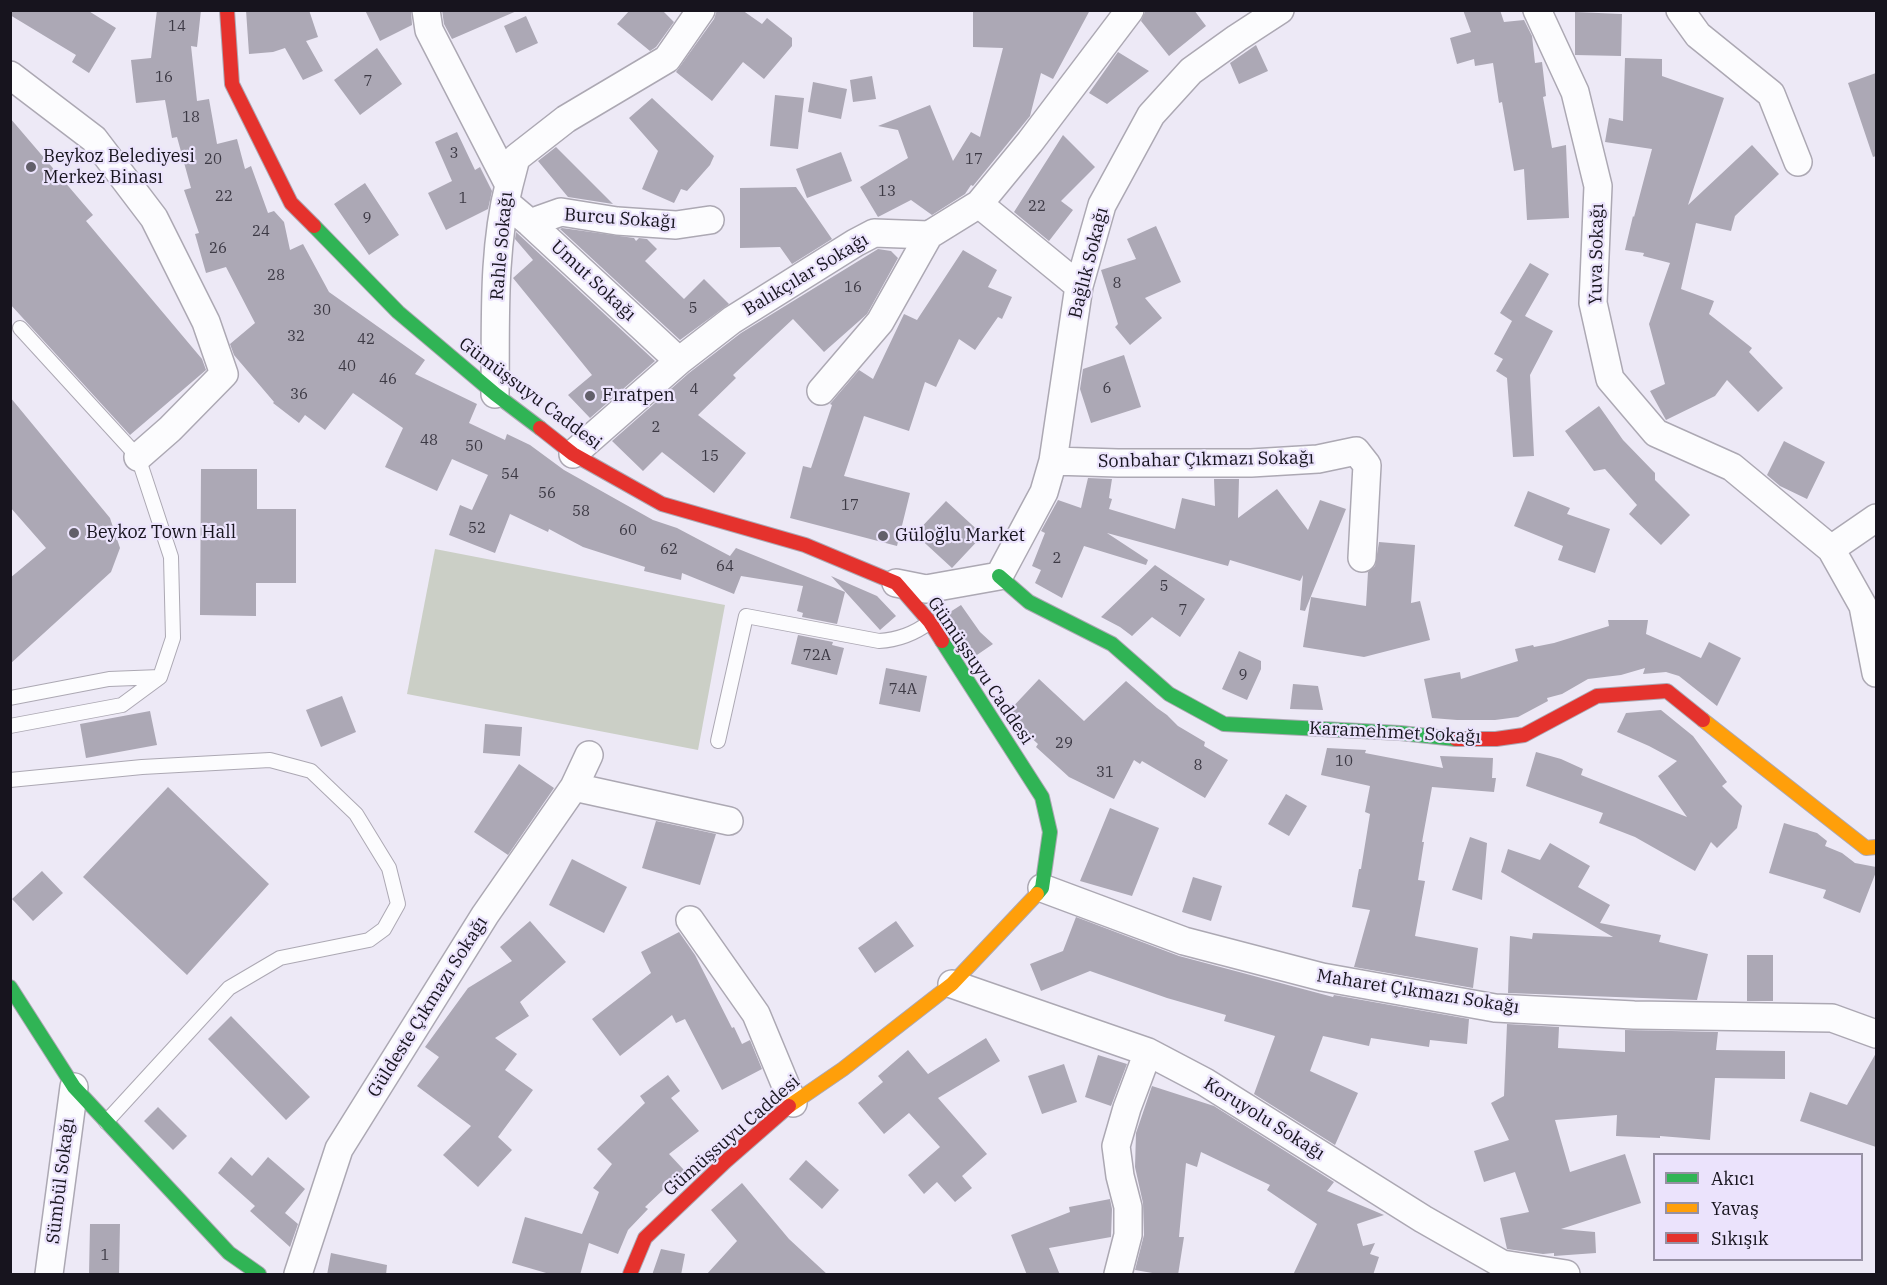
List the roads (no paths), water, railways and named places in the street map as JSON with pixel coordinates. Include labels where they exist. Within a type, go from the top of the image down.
[{"type":"street","name":"Gümüşsuyu Caddesi","points":[[226,10],[232,84],[291,203],[398,312],[495,394],[573,454],[662,504],[805,545],[896,584],[930,622],[1042,797],[1050,832],[1042,888],[952,984],[843,1069],[794,1103],[726,1161],[645,1238],[630,1275]]},
{"type":"street","name":"Rahle Sokağı","points":[[426,10],[429,30],[507,194],[501,216],[495,394]]},
{"type":"street","points":[[507,194],[516,158],[566,119],[667,59],[701,10]]},
{"type":"street","points":[[821,391],[880,322],[929,235],[979,204],[1030,142],[1130,10]]},
{"type":"street","name":"Bağlık Sokağı","points":[[999,576],[1044,492],[1053,461],[1079,286],[1102,205],[1150,115],[1191,71],[1280,10]]},
{"type":"street","name":"Yuva Sokağı","points":[[1537,10],[1575,92],[1598,186],[1593,303],[1610,379],[1656,433],[1731,467],[1831,549],[1863,606],[1876,673]]},
{"type":"street","points":[[1680,10],[1698,34],[1771,94],[1798,162]]},
{"type":"street","points":[[10,75],[94,139],[154,218],[206,322],[224,374],[170,429],[138,457]]},
{"type":"street","name":"Umut Sokağı","points":[[507,194],[530,222],[679,361]]},
{"type":"street","points":[[979,204],[1079,286]]},
{"type":"street","name":"Burcu Sokağı","points":[[530,222],[561,212],[617,221],[676,225],[710,220]]},
{"type":"street","name":"Balıkçılar Sokağı","points":[[573,454],[679,361],[741,314],[874,233],[929,235]]},
{"type":"street","name":"Sonbahar Çıkmazı Sokağı","points":[[1053,461],[1118,464],[1251,463],[1318,459],[1356,451],[1367,465],[1362,558]]},
{"type":"street","points":[[1831,549],[1876,518]]},
{"type":"street","points":[[896,584],[926,589],[999,576]]},
{"type":"street","name":"Karamehmet Sokağı","points":[[999,576],[1029,602],[1112,644],[1169,694],[1224,724],[1400,732],[1456,739],[1496,739],[1524,735],[1597,696],[1667,691],[1866,848],[1876,847]]},
{"type":"street","name":"Güldeste Çıkmazı Sokağı","points":[[298,1275],[339,1149],[485,915],[574,787],[589,755]]},
{"type":"street","points":[[574,787],[729,821]]},
{"type":"street","name":"Maharet Çıkmazı Sokağı","points":[[1042,888],[1184,941],[1322,977],[1495,1008],[1634,1015],[1832,1018],[1876,1034]]},
{"type":"street","points":[[690,920],[756,1014],[794,1103]]},
{"type":"street","name":"Koruyolu Sokağı","points":[[952,984],[1148,1052],[1205,1082],[1423,1219],[1502,1264],[1566,1275]]},
{"type":"street","points":[[10,987],[74,1087],[230,1253],[259,1275]]},
{"type":"street","points":[[1118,1275],[1128,1235],[1128,1207],[1120,1176],[1116,1146],[1127,1108],[1148,1052]]},
{"type":"street","name":"Sümbül Sokağı","points":[[49,1275],[74,1087]]},
{"type":"lane","points":[[10,726],[122,705],[160,677],[173,639],[171,557],[138,457],[20,328]]},
{"type":"lane","points":[[718,741],[746,616],[879,641],[902,638],[930,622]]},
{"type":"lane","points":[[10,698],[109,679],[160,677]]},
{"type":"lane","points":[[10,780],[142,767],[270,760],[311,771],[356,814],[389,868],[398,904],[384,929],[369,940],[280,958],[228,988],[106,1122]]},
{"type":"place","name":"Beykoz Belediyesi Merkez Binası","points":[[31,167]]},
{"type":"place","name":"Fıratpen","points":[[590,396]]},
{"type":"place","name":"Beykoz Town Hall","points":[[74,533]]},
{"type":"place","name":"Güloğlu Market","points":[[883,536]]}]
